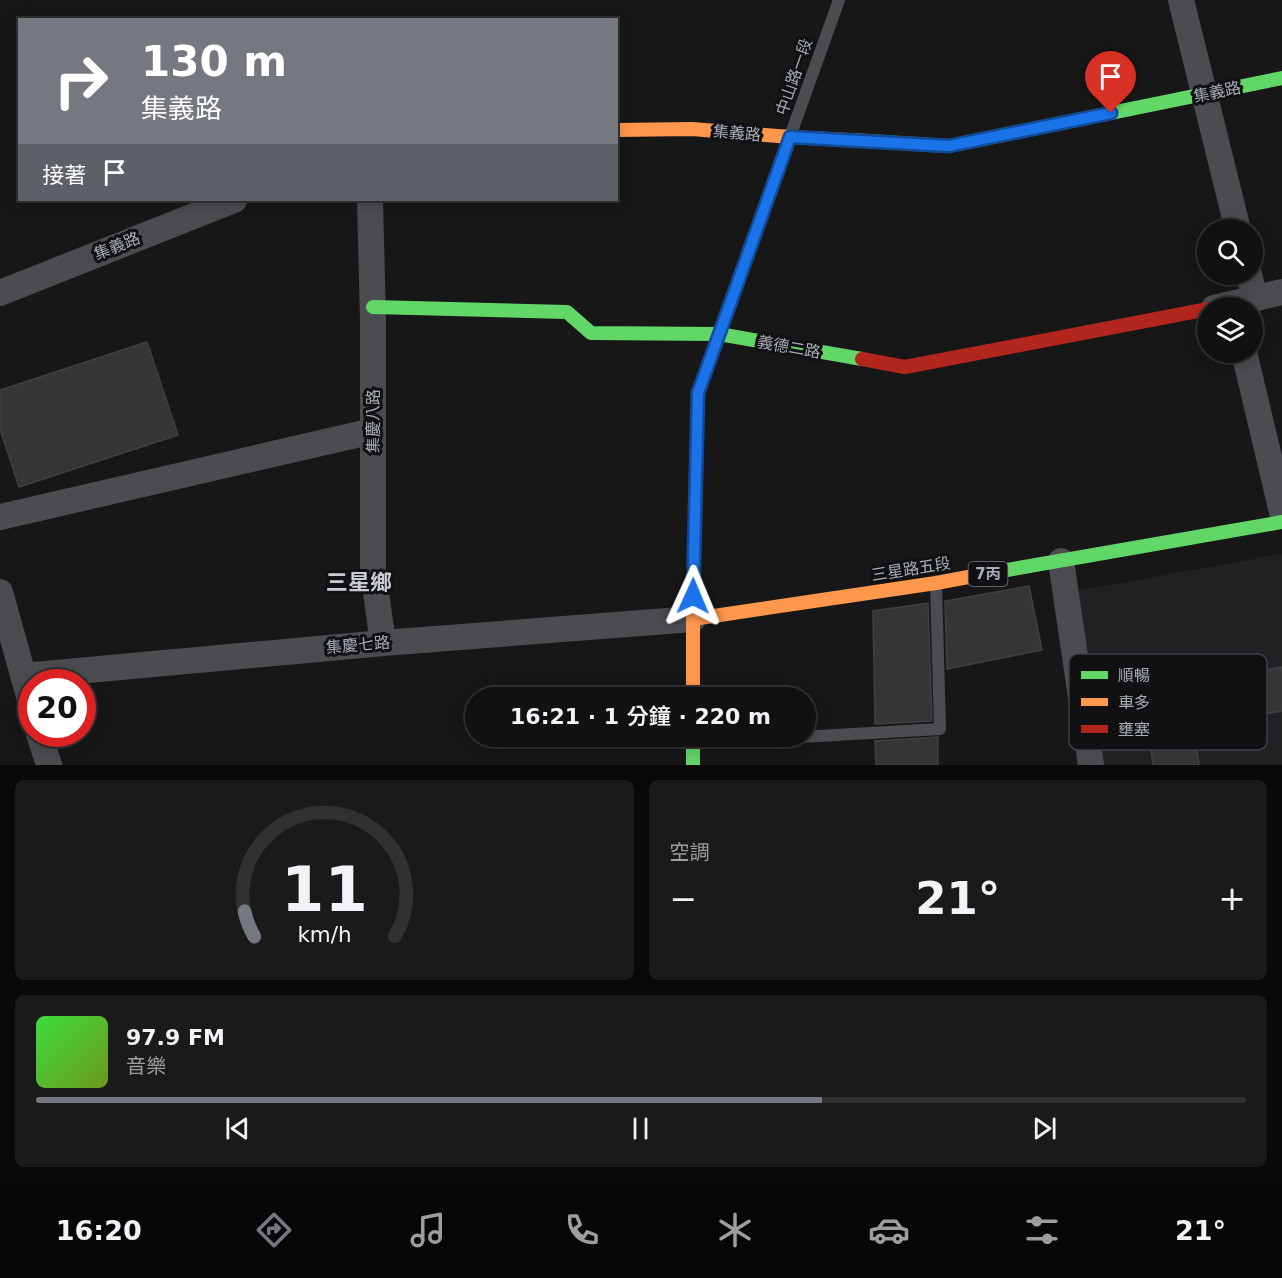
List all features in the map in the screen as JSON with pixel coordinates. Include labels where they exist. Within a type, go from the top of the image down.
[{"type":"street","points":[[1181,0],[1235,219]]},
{"type":"street","name":"集義路","points":[[618,130],[692,129],[949,146],[1282,78]]},
{"type":"street","name":"集義路","points":[[0,293],[231,201]]},
{"type":"street","name":"集慶八路","points":[[370,201],[373,307],[374,571],[382,643]]},
{"type":"street","name":"義德二路","points":[[1251,297],[1282,292]]},
{"type":"street","name":"義德二路","points":[[373,307],[567,312],[591,333],[719,334],[905,367],[1197,307]]},
{"type":"street","points":[[1247,363],[1282,512]]},
{"type":"street","points":[[0,517],[373,431]]},
{"type":"street","name":"三星路五段","points":[[693,619],[936,583],[1282,522]]},
{"type":"street","points":[[1061,561],[1075,654]]},
{"type":"street","points":[[0,592],[20,669]]},
{"type":"street","points":[[693,619],[693,687]]},
{"type":"street","name":"集慶七路","points":[[96,669],[382,643],[693,619]]},
{"type":"street","points":[[43,747],[49,765]]},
{"type":"street","points":[[693,747],[693,765]]},
{"type":"street","points":[[1089,750],[1091,765]]},
{"type":"lane","name":"中山路一段","points":[[693,619],[698,393],[839,0]]},
{"type":"lane","points":[[816,735],[940,729],[936,583]]},
{"type":"shaded area","points":[[1282,554],[1282,765],[1099,765],[1097,750],[1267,750],[1267,654],[1082,654],[1072,592]]},
{"type":"building","points":[[147,342],[178,435],[19,487],[0,429],[0,390]]},
{"type":"building","points":[[1029,586],[1042,650],[947,669],[945,601]]},
{"type":"building","points":[[928,603],[932,721],[875,724],[873,611]]},
{"type":"building","points":[[1282,667],[1282,711],[1267,713],[1267,670]]},
{"type":"building","points":[[938,737],[938,765],[876,765],[875,741]]},
{"type":"building","points":[[1151,750],[1197,750],[1199,765],[1153,765]]},
{"type":"traffic: fast","points":[[868,141],[949,146],[1282,78]]},
{"type":"traffic: fast","points":[[373,307],[567,312],[591,333],[719,334],[862,359]]},
{"type":"traffic: fast","points":[[990,573],[1282,522]]},
{"type":"traffic: fast","points":[[693,747],[693,765]]},
{"type":"traffic: slow","points":[[618,130],[692,129],[868,141]]},
{"type":"traffic: slow","points":[[693,687],[693,619],[990,573]]},
{"type":"traffic: jam","points":[[862,359],[905,367],[1197,311]]},
{"type":"district","name":"三星鄉","points":[[359,582]]},
{"type":"route","points":[[693,596],[698,393],[790,137],[949,146],[1111,113]]}]
